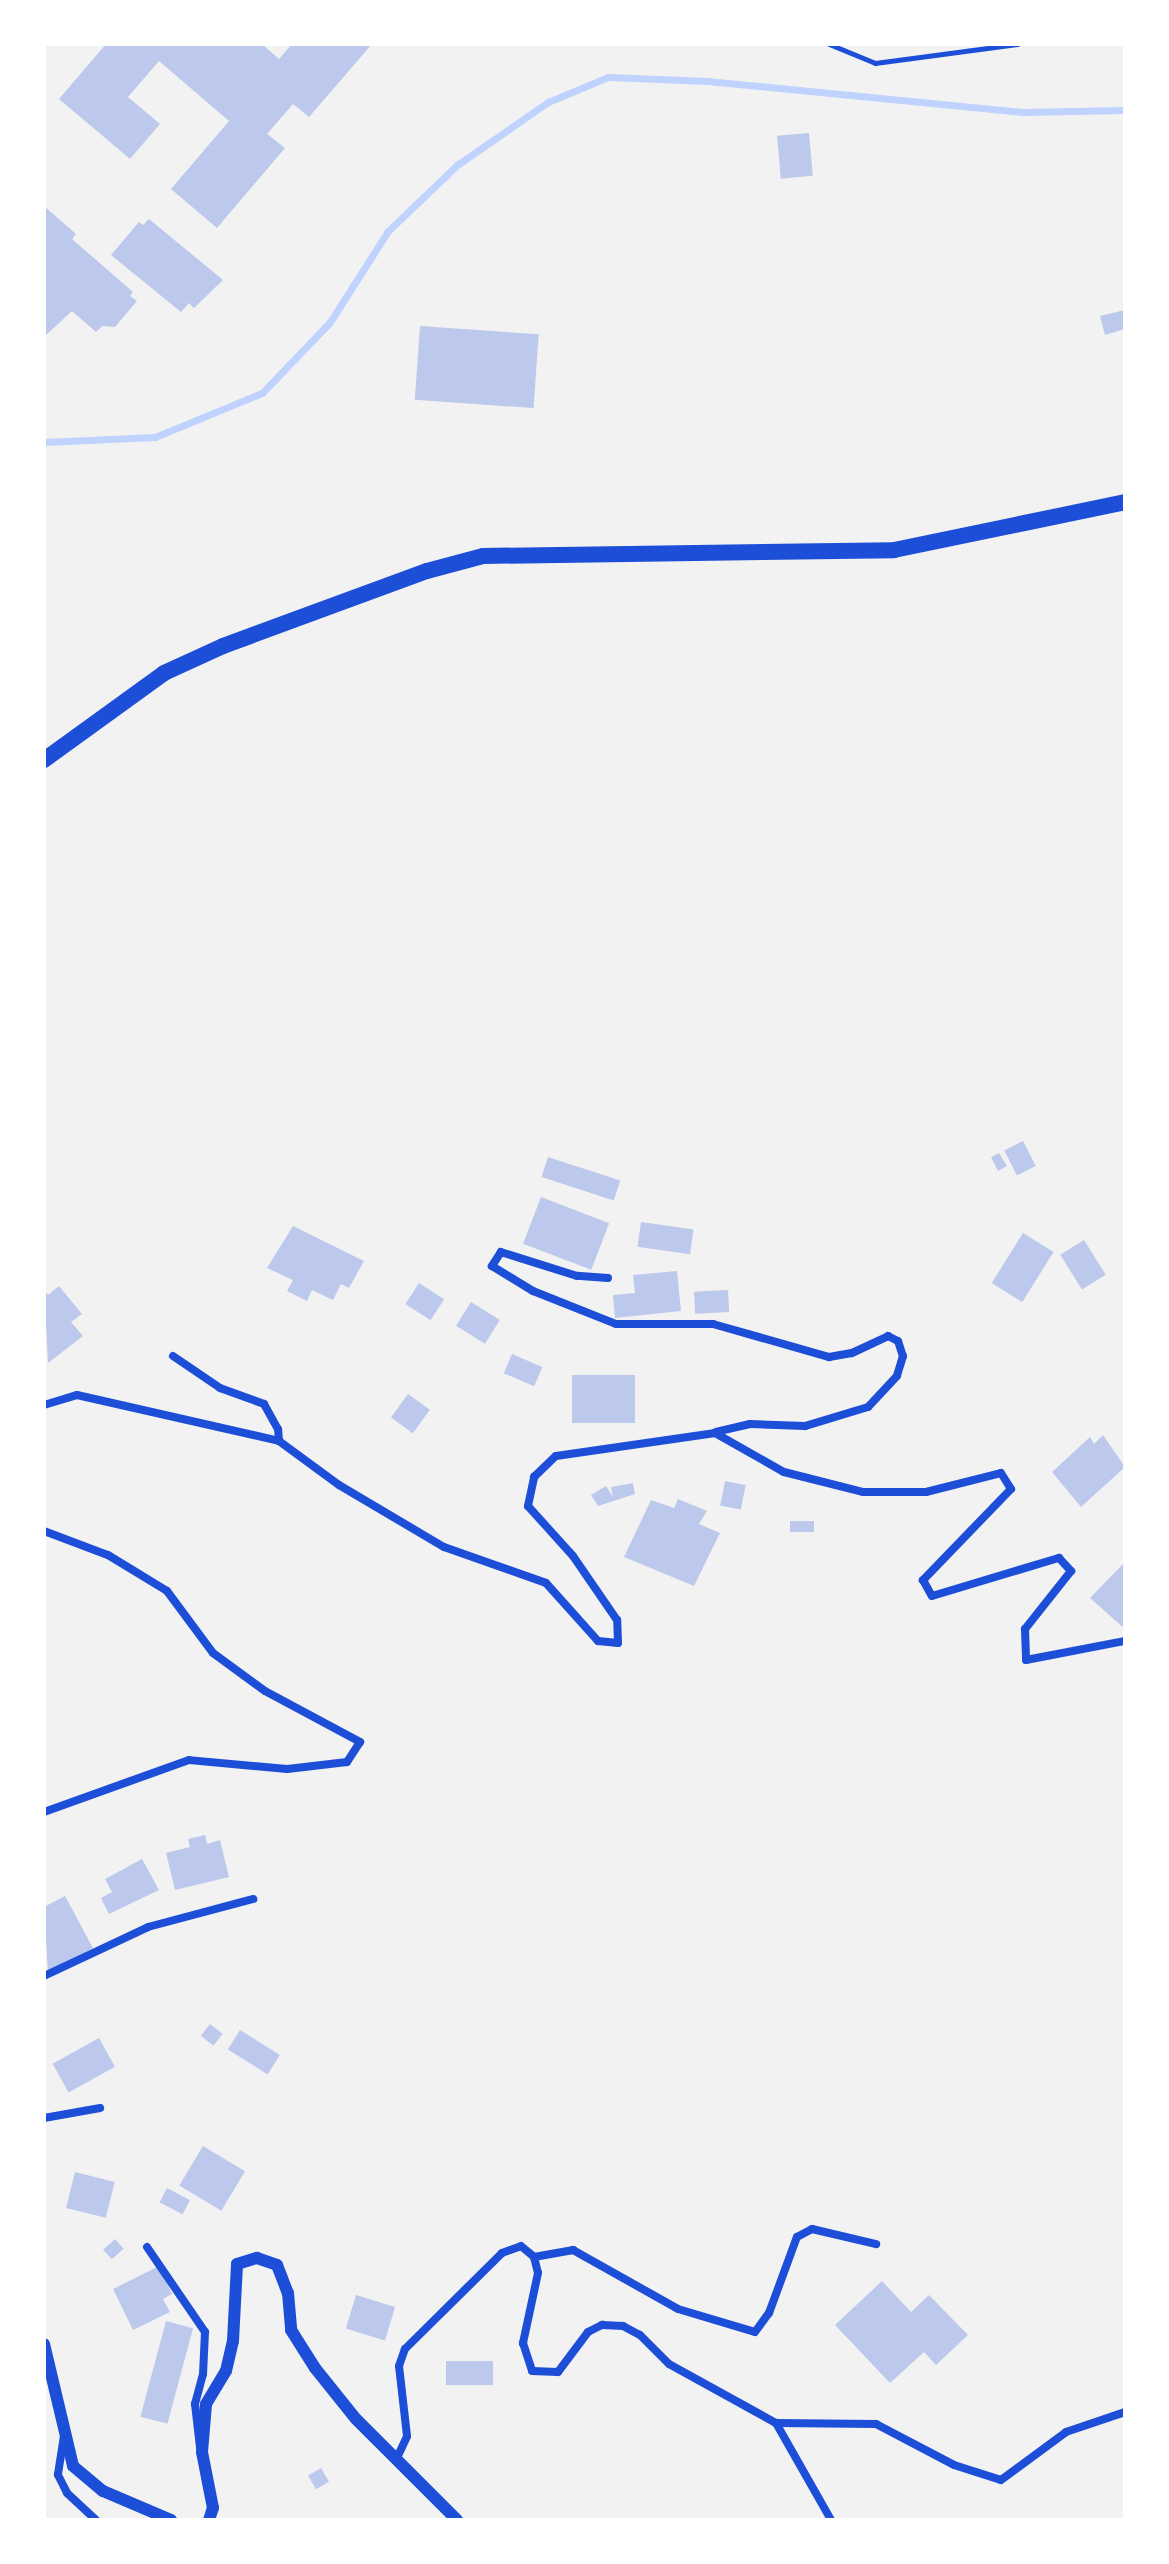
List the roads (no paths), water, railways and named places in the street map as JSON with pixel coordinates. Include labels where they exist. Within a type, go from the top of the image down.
[{"type":"main road","points":[[44,760],[164,673],[223,646],[427,571],[483,556],[894,550],[1125,502]]},
{"type":"street","points":[[44,1405],[77,1395],[279,1441],[339,1485],[444,1547],[546,1583],[598,1641],[618,1643],[617,1620],[573,1556],[528,1506],[534,1477],[556,1456],[715,1433],[750,1424],[805,1426],[868,1407],[897,1376],[903,1356],[898,1341],[888,1336],[852,1353],[829,1357],[713,1324],[616,1324],[533,1291],[492,1266],[501,1252],[577,1276],[608,1278]]},
{"type":"street","points":[[173,1356],[220,1388],[264,1404],[278,1429],[279,1441]]},
{"type":"street","points":[[715,1433],[784,1472],[863,1492],[926,1492],[1001,1473],[1011,1489],[923,1580],[932,1596],[1059,1558],[1071,1571],[1025,1629],[1026,1660],[1125,1641]]},
{"type":"street","points":[[44,1531],[108,1555],[167,1591],[213,1653],[265,1691],[360,1742],[347,1762],[287,1769],[189,1760],[44,1812]]},
{"type":"street","points":[[44,1976],[148,1927],[253,1899]]},
{"type":"street","points":[[44,2118],[100,2108]]},
{"type":"street","points":[[534,2257],[573,2250],[678,2309],[755,2332],[769,2313],[797,2237],[812,2229],[876,2244]]},
{"type":"street","points":[[396,2460],[407,2436],[399,2366],[405,2349],[502,2253],[521,2246],[534,2257],[538,2273],[525,2313],[523,2343],[532,2371],[558,2372],[588,2332],[602,2325],[623,2326],[640,2335],[669,2364],[776,2423],[876,2424],[954,2465],[1001,2480],[1066,2432],[1125,2412]]},
{"type":"street","points":[[147,2247],[205,2332],[203,2374],[195,2404],[194,2433],[202,2452],[213,2508],[209,2520]]},
{"type":"street","points":[[202,2452],[206,2404],[226,2371],[233,2341],[237,2264],[257,2258],[277,2265],[288,2293],[291,2330],[315,2368],[396,2460],[457,2520]]},
{"type":"street","points":[[44,2344],[73,2466],[103,2491],[171,2520]]},
{"type":"street","points":[[776,2423],[831,2520]]},
{"type":"street","points":[[64,2436],[58,2475],[67,2493],[96,2520]]},
{"type":"lane","points":[[829,44],[875,63],[1018,44]]},
{"type":"waterway","points":[[44,442],[155,437],[262,393],[330,322],[388,231],[457,165],[548,102],[608,77],[707,81],[1022,112],[1125,110]]}]
